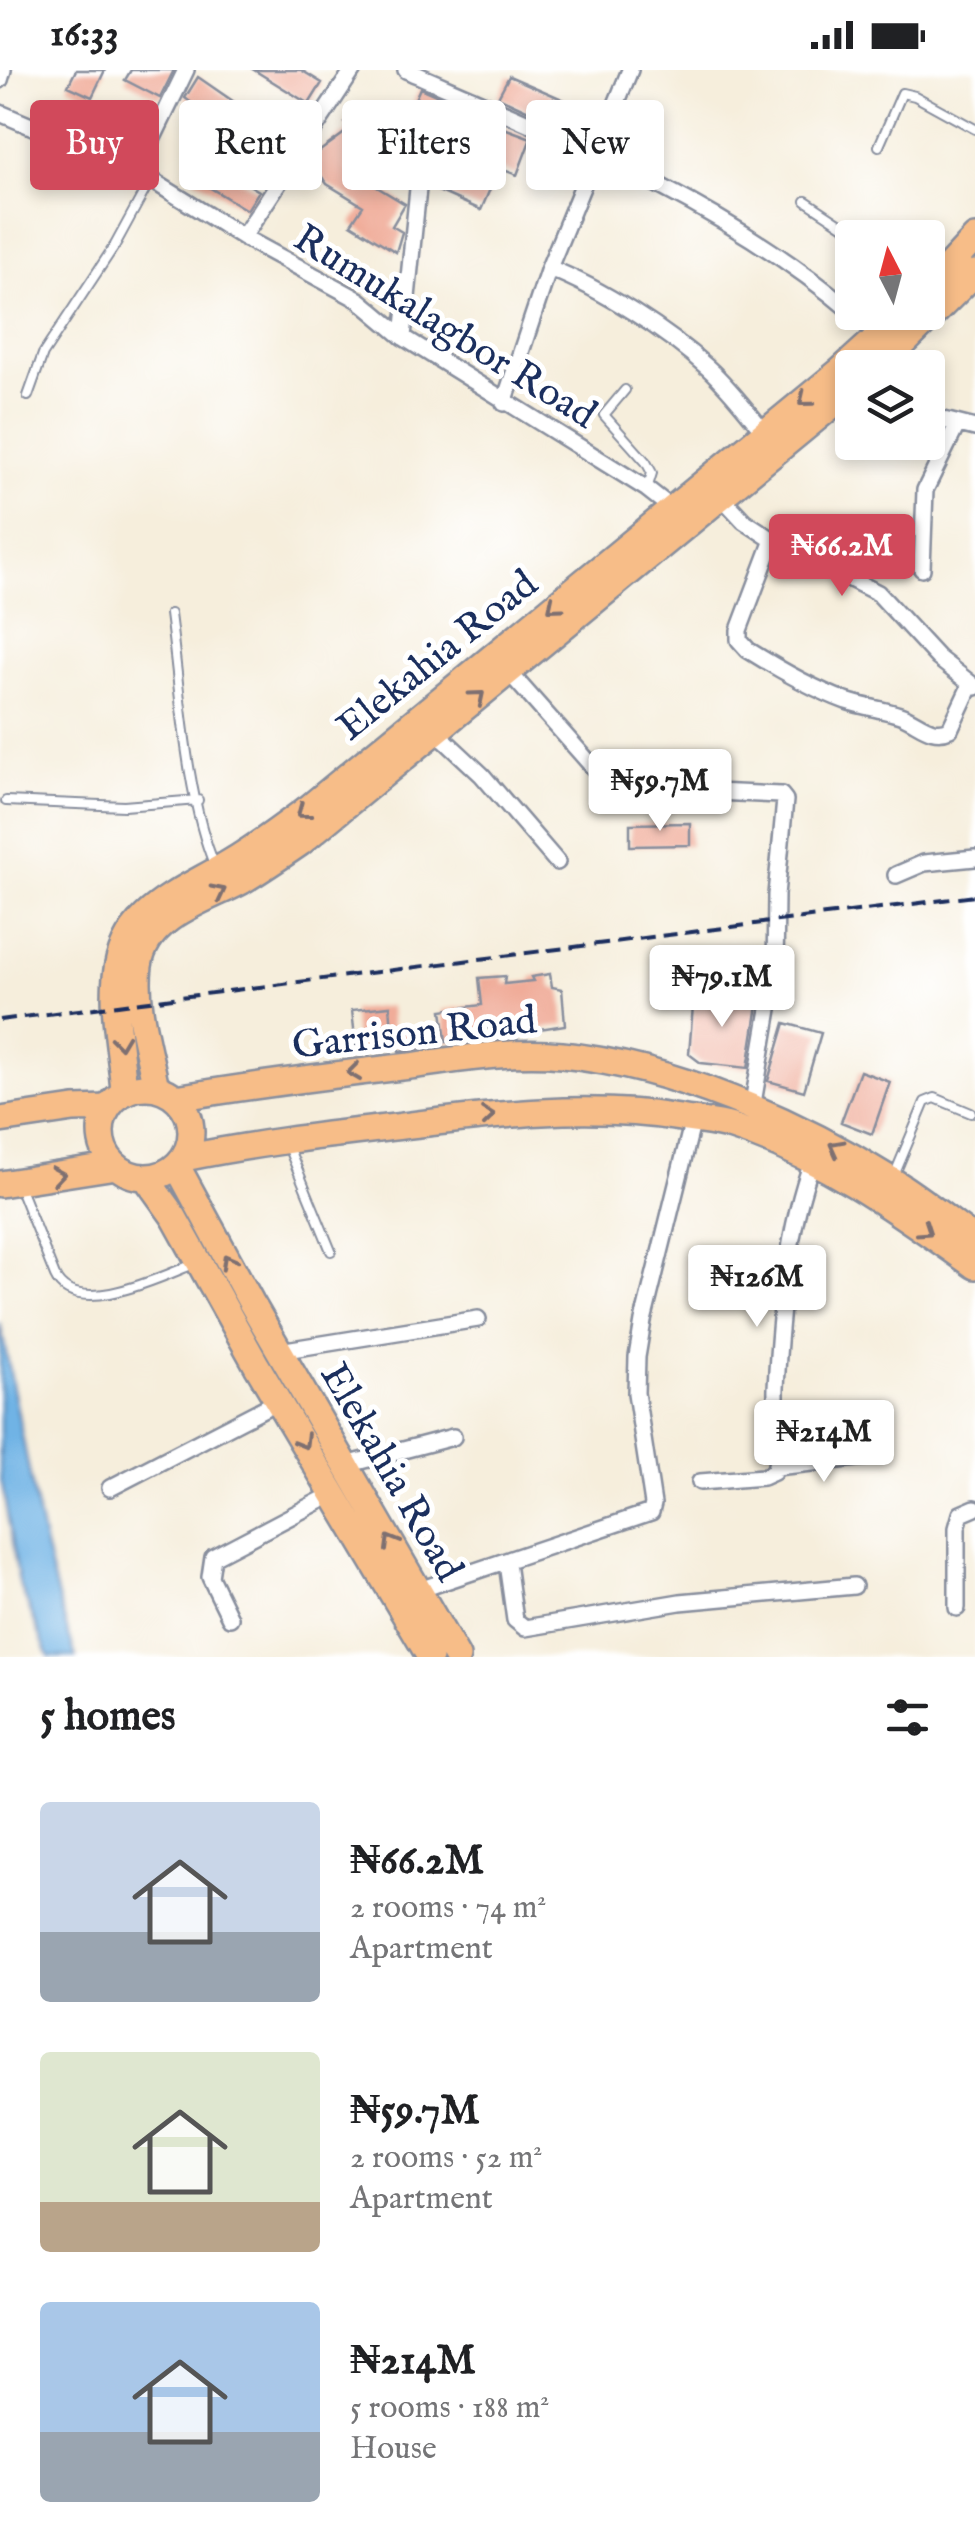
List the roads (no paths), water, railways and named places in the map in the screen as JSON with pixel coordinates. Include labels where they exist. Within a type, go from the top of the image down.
[{"type":"main road","points":[[945,268],[975,238]]},
{"type":"main road","points":[[897,350],[975,273]]},
{"type":"main road","name":"Elekahia Road","points":[[714,489],[765,432],[886,330]]},
{"type":"main road","name":"Elekahia Road","points":[[116,1101],[116,976],[126,939],[151,908],[217,870],[311,806],[714,489],[835,401]]},
{"type":"main road","name":"Elekahia Road","points":[[166,1093],[139,989],[139,965],[154,933],[170,918],[242,881],[300,843],[508,671],[681,515]]},
{"type":"main road","name":"Garrison Road","points":[[166,1093],[531,1053],[592,1058],[680,1081],[801,1129],[892,1180],[975,1240]]},
{"type":"main road","points":[[0,1120],[116,1101],[134,1089],[166,1093],[184,1106],[192,1126],[189,1148],[180,1162],[168,1172],[146,1178],[116,1166],[101,1137],[102,1122],[116,1101]]},
{"type":"main road","points":[[180,1162],[285,1140],[549,1111],[630,1110],[729,1126],[813,1160],[975,1266]]},
{"type":"main road","name":"Elekahia Road","points":[[180,1162],[279,1351],[457,1657]]},
{"type":"main road","points":[[9,1182],[116,1166]]},
{"type":"main road","name":"Elekahia Road","points":[[146,1178],[200,1262],[430,1657]]},
{"type":"street","points":[[0,80],[3,70]]},
{"type":"street","points":[[159,138],[186,70]]},
{"type":"street","points":[[243,237],[353,70]]},
{"type":"street","points":[[406,70],[526,122]]},
{"type":"street","points":[[618,100],[630,70]]},
{"type":"street","name":"Rumukalagbor Road","points":[[0,114],[30,127]]},
{"type":"street","name":"Rumukalagbor Road","points":[[159,184],[243,237],[359,300],[404,337],[647,489],[681,515]]},
{"type":"street","points":[[404,337],[418,190]]},
{"type":"street","points":[[504,403],[549,268],[582,190]]},
{"type":"street","points":[[663,190],[782,258],[835,298]]},
{"type":"street","points":[[549,268],[585,282],[683,349],[708,368],[765,432]]},
{"type":"street","points":[[873,330],[880,336]]},
{"type":"street","points":[[945,421],[975,428]]},
{"type":"street","points":[[922,569],[925,490],[956,425]]},
{"type":"street","points":[[714,489],[744,521],[773,540],[878,593],[938,658],[973,685],[950,728],[940,732],[926,729],[906,717],[818,690],[748,650],[740,640],[739,630],[773,540]]},
{"type":"street","points":[[508,671],[601,776],[649,789],[781,796],[785,800],[776,894],[776,974],[752,1109]]},
{"type":"street","points":[[436,732],[494,788],[557,862]]},
{"type":"street","points":[[896,875],[924,864],[975,858]]},
{"type":"street","points":[[418,1590],[640,1518],[652,1509],[636,1393],[637,1357],[693,1120]]},
{"type":"street","points":[[700,1482],[764,1477],[776,1467],[780,1332],[800,1202],[813,1160]]},
{"type":"street","points":[[279,1351],[478,1319]]},
{"type":"street","points":[[110,1488],[278,1401]]},
{"type":"street","points":[[346,1465],[453,1437]]},
{"type":"street","points":[[776,1467],[867,1457]]},
{"type":"street","points":[[230,1618],[210,1577],[214,1557],[334,1494]]},
{"type":"street","points":[[957,1608],[957,1528],[961,1514],[975,1508]]},
{"type":"street","points":[[508,1563],[515,1620],[525,1628],[680,1602],[854,1586]]},
{"type":"lane","points":[[879,146],[902,93],[975,128]]},
{"type":"lane","points":[[28,396],[42,354],[115,245],[138,190]]},
{"type":"lane","points":[[806,201],[835,220]]},
{"type":"lane","points":[[625,390],[604,416],[646,462],[652,474],[647,489]]},
{"type":"lane","points":[[170,614],[198,800],[207,847],[217,870]]},
{"type":"lane","points":[[6,802],[124,806],[198,800]]},
{"type":"lane","points":[[892,1180],[925,1102],[935,1098],[971,1113]]},
{"type":"lane","points":[[285,1140],[330,1251]]},
{"type":"lane","points":[[9,1182],[59,1285],[68,1290],[116,1294],[200,1262]]},
{"type":"water","points":[[0,1323],[42,1533],[76,1657],[49,1657],[19,1583],[0,1473]]},
{"type":"railway","points":[[0,1020],[975,896]]}]
